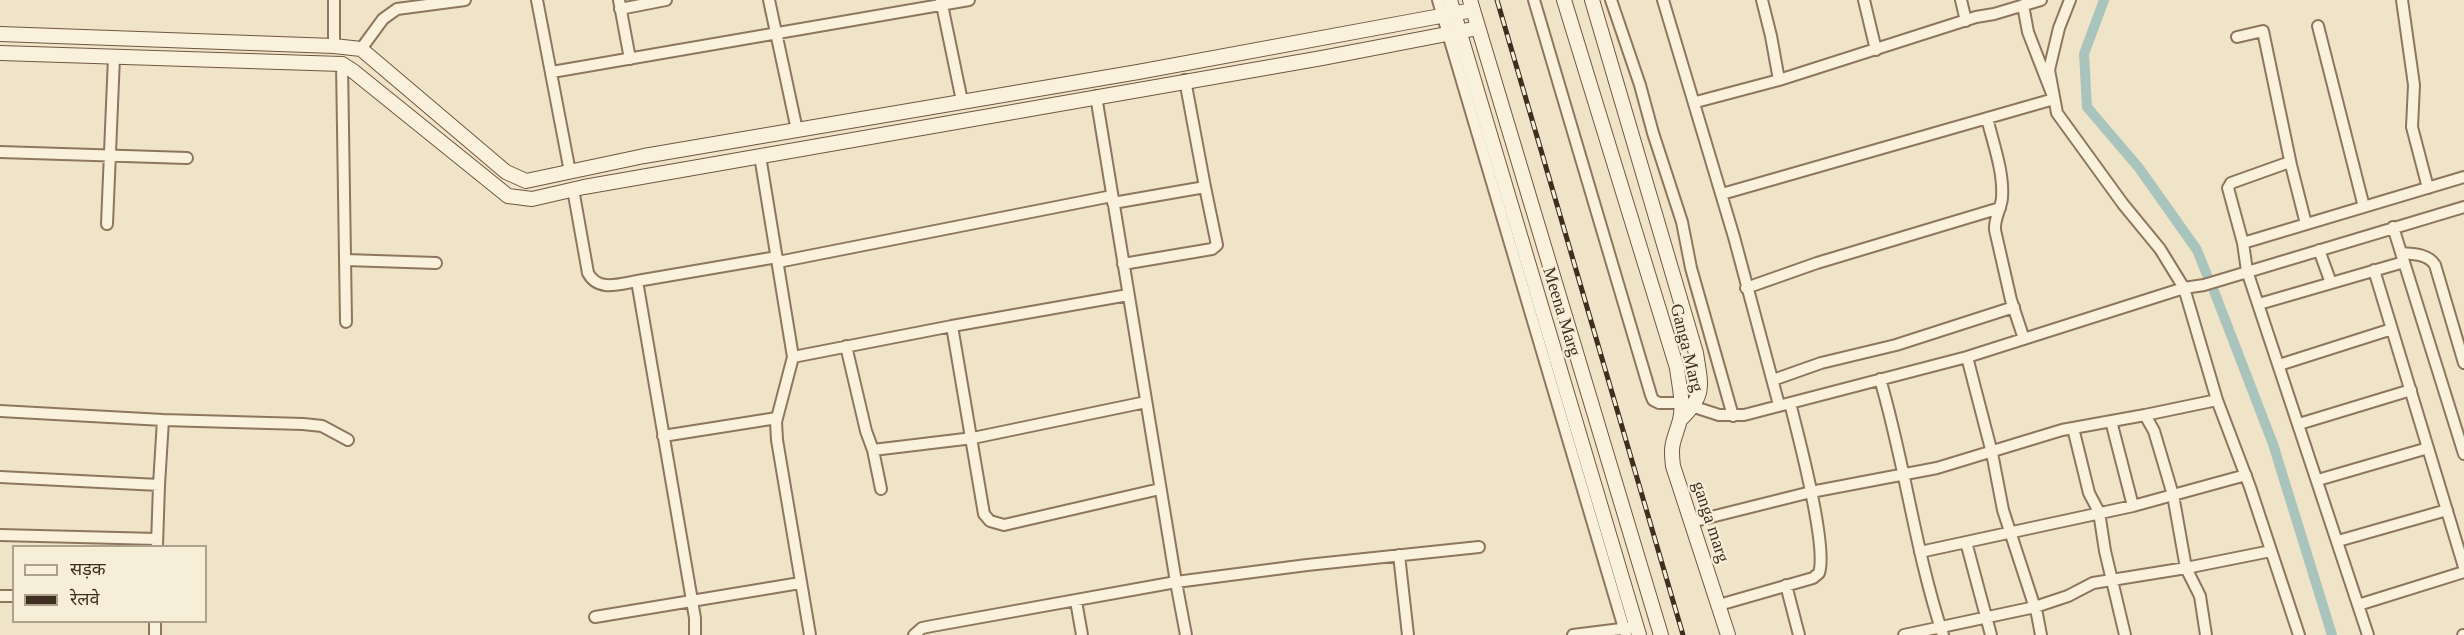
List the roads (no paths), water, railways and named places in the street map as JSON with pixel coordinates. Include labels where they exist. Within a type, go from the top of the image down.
[{"type":"street","points":[[334,0],[334,46]]},
{"type":"street","points":[[361,50],[382,18],[397,9],[465,0]]},
{"type":"street","points":[[537,0],[588,273],[591,279],[602,285],[777,259],[1113,199],[1205,187]]},
{"type":"street","points":[[630,59],[619,4],[666,0]]},
{"type":"street","points":[[769,0],[778,33],[797,130]]},
{"type":"street","points":[[552,72],[941,2],[969,0]]},
{"type":"street","points":[[1438,0],[1449,16]]},
{"type":"street","name":"Meena Marg","points":[[1449,0],[1449,16],[1454,34],[1631,631]]},
{"type":"street","points":[[1534,0],[1651,395],[1653,400],[1659,403],[1688,404],[1719,415],[1744,415],[1967,357],[2184,288],[2204,285],[2464,207]]},
{"type":"street","name":"Ganga Marg","points":[[1564,0],[1688,404]]},
{"type":"street","name":"Ganga Marg","points":[[1592,0],[1696,353],[1700,384],[1680,420]]},
{"type":"street","points":[[1611,0],[1682,222],[1691,268],[1733,416]]},
{"type":"street","points":[[1664,0],[1682,68],[1696,102],[1779,405]]},
{"type":"street","points":[[1762,0],[1772,36],[1779,80]]},
{"type":"street","points":[[1864,0],[1876,50]]},
{"type":"street","points":[[1961,0],[1966,21]]},
{"type":"street","points":[[1696,102],[1779,80],[1966,21],[2041,0]]},
{"type":"street","points":[[2060,0],[2065,13]]},
{"type":"street","points":[[2070,0],[2049,70],[2056,113],[2082,150],[2160,249],[2184,288],[2217,400],[2246,475],[2299,635]]},
{"type":"street","points":[[2402,0],[2414,85],[2412,127],[2428,188]]},
{"type":"street","points":[[941,2],[962,101]]},
{"type":"street","points":[[0,34],[334,46],[361,50],[506,172],[526,181],[644,156],[1449,16],[1471,5],[1662,635]]},
{"type":"street","points":[[2023,5],[2028,32],[2054,99]]},
{"type":"street","points":[[2318,26],[2364,207]]},
{"type":"street","points":[[0,53],[342,64],[508,196],[532,199],[573,189],[1478,28]]},
{"type":"street","points":[[2237,36],[2263,32],[2306,224]]},
{"type":"street","points":[[107,224],[114,57]]},
{"type":"street","points":[[342,64],[346,322]]},
{"type":"street","points":[[1123,264],[1212,249],[1217,245],[1185,80]]},
{"type":"street","points":[[1096,96],[1186,635]]},
{"type":"street","points":[[1722,194],[2054,99]]},
{"type":"street","points":[[1987,118],[2001,180],[2000,208],[1994,220],[1995,230],[2024,339]]},
{"type":"street","points":[[0,152],[187,158]]},
{"type":"street","points":[[760,156],[793,357],[777,418],[777,440],[810,635]]},
{"type":"street","points":[[2291,165],[2287,163],[2238,180],[2231,183],[2228,188],[2244,243],[2247,271],[2368,635]]},
{"type":"street","points":[[2244,243],[2464,177]]},
{"type":"street","points":[[1746,288],[1817,263],[2000,208]]},
{"type":"street","points":[[2393,227],[2464,454]]},
{"type":"street","points":[[2319,250],[2331,283]]},
{"type":"street","points":[[2259,304],[2374,270],[2403,257],[2416,254],[2432,260],[2459,326],[2464,363]]},
{"type":"street","points":[[346,260],[436,263]]},
{"type":"street","points":[[2374,270],[2464,567]]},
{"type":"street","points":[[637,281],[692,602],[695,635]]},
{"type":"street","points":[[793,357],[1128,295]]},
{"type":"street","points":[[1773,380],[1821,363],[1896,345],[2014,308]]},
{"type":"street","points":[[952,326],[973,438],[984,514],[990,521],[1004,525],[1160,489]]},
{"type":"street","points":[[2279,365],[2392,329]]},
{"type":"street","points":[[846,346],[881,489]]},
{"type":"street","points":[[1967,357],[2004,510],[2041,635]]},
{"type":"street","points":[[1880,379],[1941,632]]},
{"type":"street","points":[[2299,424],[2411,390]]},
{"type":"street","points":[[1691,522],[1811,492],[1937,468],[2073,428],[2217,400]]},
{"type":"street","points":[[873,450],[973,438],[1146,402]]},
{"type":"street","points":[[1719,605],[1813,578],[1820,568],[1811,492],[1790,403]]},
{"type":"street","points":[[0,411],[162,420],[303,423],[322,426],[348,440]]},
{"type":"street","points":[[2145,415],[2154,431],[2173,495],[2186,568],[2199,596],[2205,635]]},
{"type":"street","points":[[663,435],[777,418]]},
{"type":"street","points":[[0,535],[157,543],[162,420]]},
{"type":"street","name":"ganga marg","points":[[1680,420],[1673,437],[1671,451],[1673,466],[1728,635]]},
{"type":"street","points":[[2111,421],[2133,506]]},
{"type":"street","points":[[2073,428],[2090,493],[2099,512],[2105,551],[2125,635]]},
{"type":"street","points":[[2318,480],[2428,448]]},
{"type":"street","points":[[1920,552],[2133,506],[2246,475]]},
{"type":"street","points":[[0,477],[159,485]]},
{"type":"street","points":[[2338,542],[2447,510]]},
{"type":"street","points":[[1966,542],[1990,635]]},
{"type":"street","points":[[914,635],[922,628],[1076,602],[1176,582],[1479,547]]},
{"type":"street","points":[[1904,635],[1941,632],[1986,617],[2034,607],[2068,596],[2093,583],[2271,551]]},
{"type":"street","points":[[1399,555],[1408,635]]},
{"type":"street","points":[[2358,605],[2464,572]]},
{"type":"street","points":[[595,618],[800,583]]},
{"type":"street","points":[[1786,585],[1799,635]]},
{"type":"street","points":[[1076,602],[1082,635]]},
{"type":"street","points":[[1573,635],[1631,631],[1657,621]]},
{"type":"waterway","points":[[2104,0],[2084,54],[2087,107],[2139,168],[2197,250],[2207,275]]},
{"type":"waterway","points":[[2214,291],[2273,444],[2332,635]]},
{"type":"railway","points":[[1497,0],[1683,635]]}]
